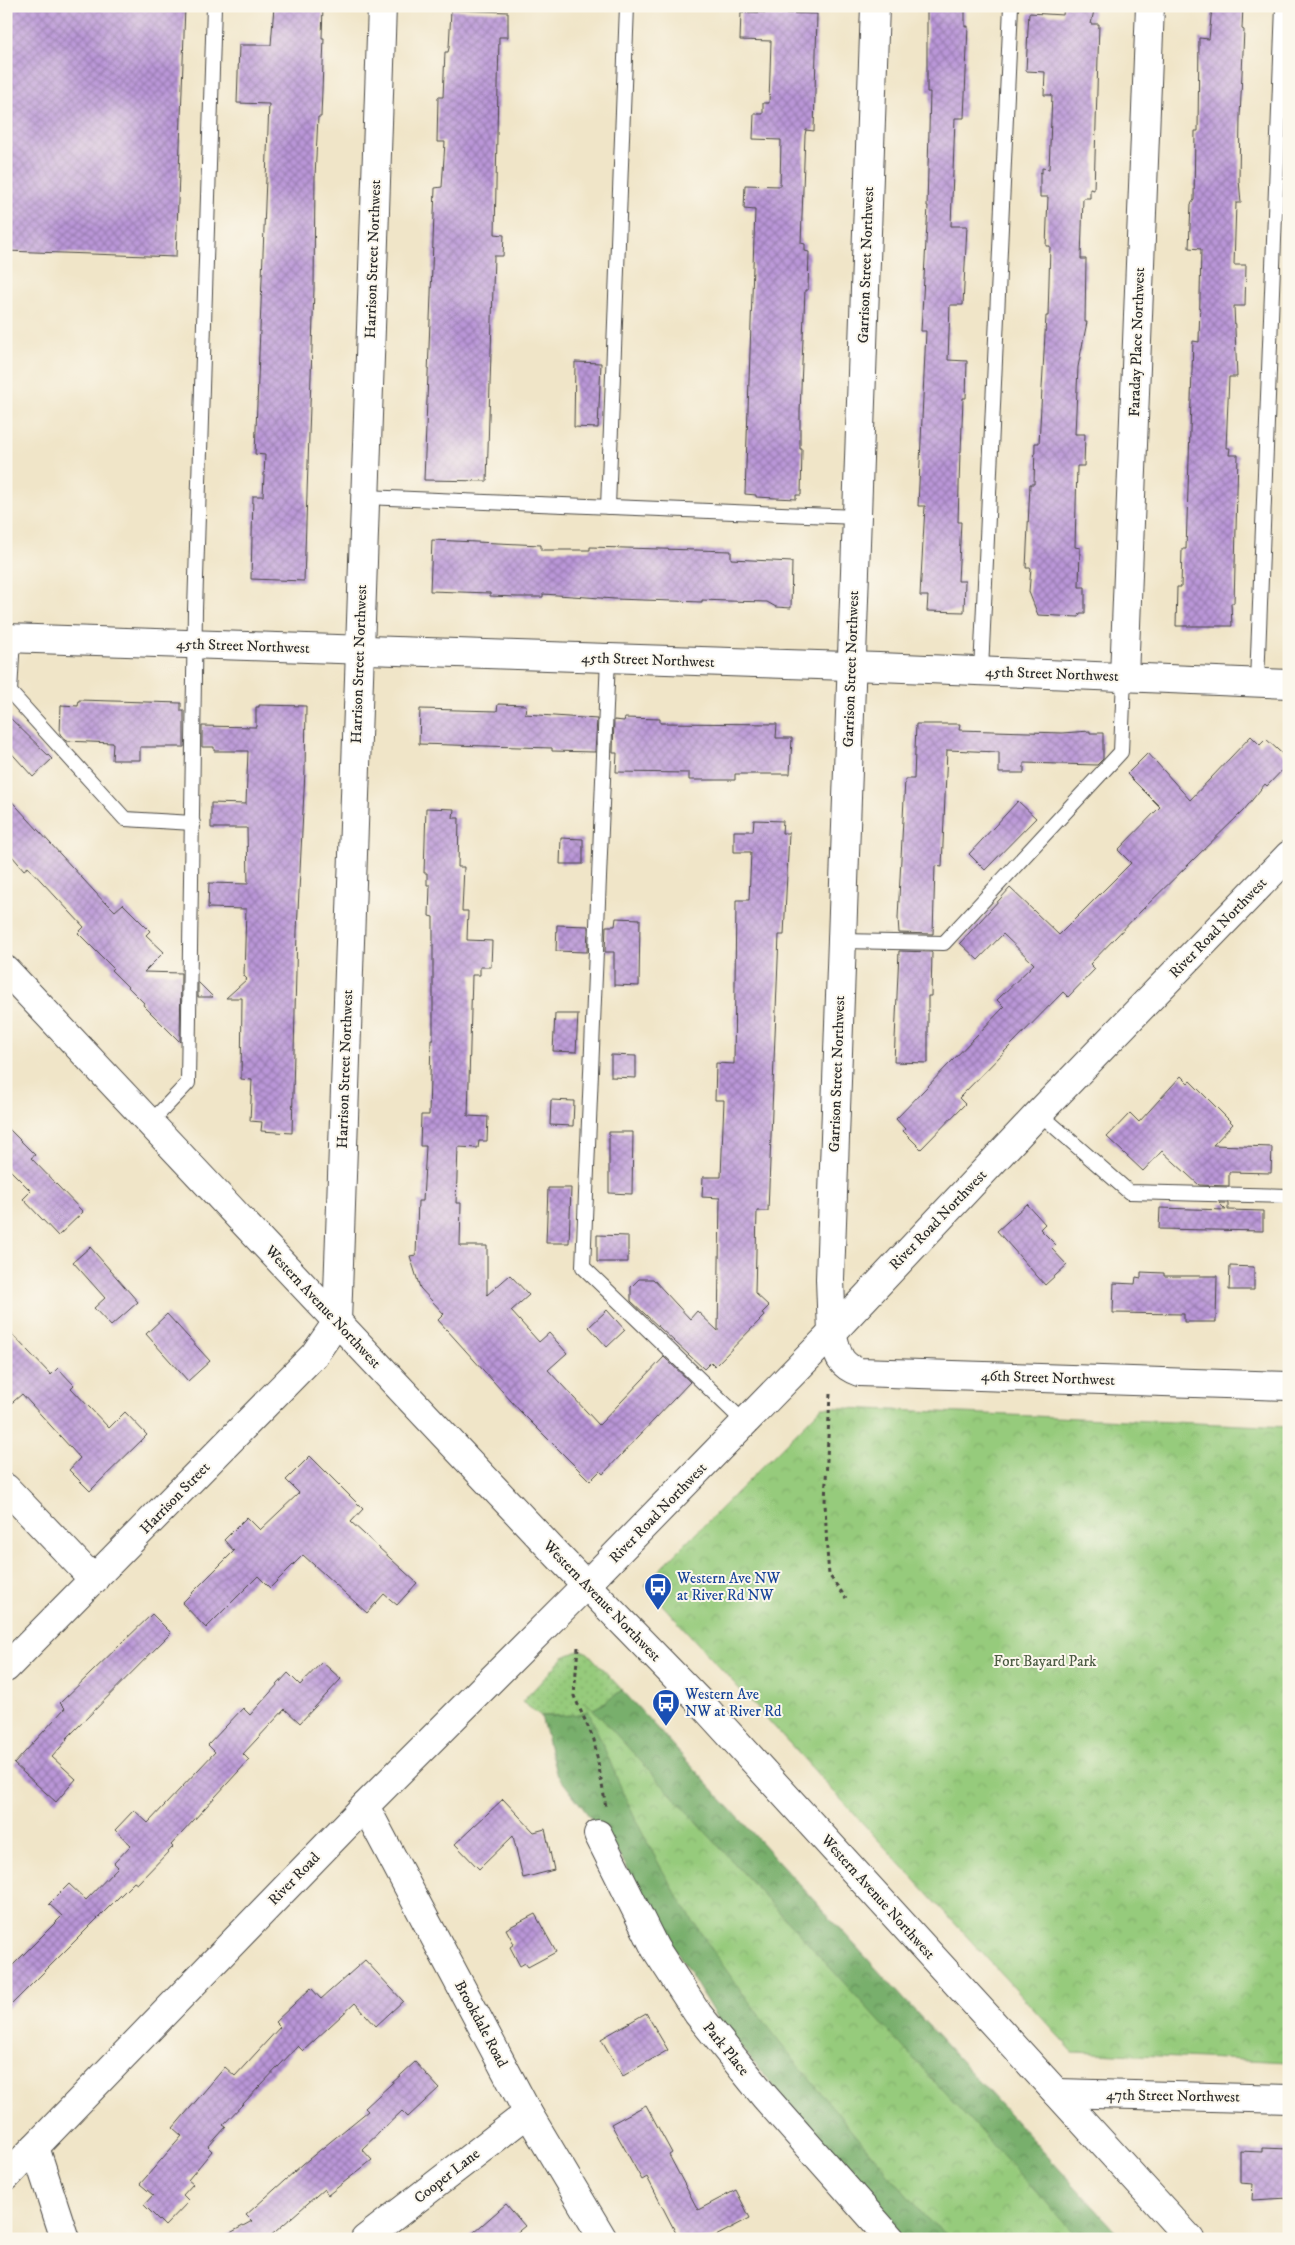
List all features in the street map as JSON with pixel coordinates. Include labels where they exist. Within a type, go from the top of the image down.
[{"type":"street","name":"Harrison Street Northwest","points":[[337,1322],[382,6]]},
{"type":"street","name":"Garrison Street Northwest","points":[[832,1333],[830,1278],[875,6]]},
{"type":"street","name":"Faraday Place Northwest","points":[[1124,677],[1150,6]]},
{"type":"street","name":"45th Street Northwest","points":[[9,638],[851,666],[1289,684]]},
{"type":"street","name":"River Road Northwest","points":[[586,1585],[832,1333],[1039,1113],[1289,855]]},
{"type":"street","name":"Western Avenue Northwest","points":[[6,970],[586,1585],[699,1701],[1190,2239]]},
{"type":"street","name":"Harrison Street","points":[[6,1668],[314,1355],[337,1322]]},
{"type":"street","name":"46th Street Northwest","points":[[832,1333],[839,1360],[849,1368],[859,1372],[1289,1386]]},
{"type":"street","points":[[6,1488],[94,1580]]},
{"type":"street","name":"River Road","points":[[6,2177],[365,1806],[586,1585]]},
{"type":"street","name":"Brookdale Road","points":[[365,1806],[528,2112],[603,2239]]},
{"type":"street","name":"Park Place","points":[[598,1834],[655,1948],[698,2014],[765,2097],[892,2239]]},
{"type":"street","name":"47th Street Northwest","points":[[1057,2093],[1289,2099]]},
{"type":"street","name":"Cooper Lane","points":[[365,2239],[528,2112]]},
{"type":"street","points":[[35,2147],[65,2239]]},
{"type":"lane","points":[[150,1123],[188,1083],[194,644],[214,6]]},
{"type":"lane","points":[[608,507],[627,6]]},
{"type":"lane","points":[[981,671],[1010,6]]},
{"type":"lane","points":[[1257,682],[1283,6]]},
{"type":"lane","points":[[365,497],[857,517]]},
{"type":"lane","points":[[9,638],[10,692],[125,819],[193,823]]},
{"type":"lane","points":[[608,658],[583,1267],[745,1423]]},
{"type":"lane","points":[[842,941],[944,943],[1121,752],[1124,677]]},
{"type":"lane","points":[[1039,1113],[1129,1192],[1289,1196]]},
{"type":"path","points":[[830,1394],[825,1502],[829,1575],[846,1598]]},
{"type":"path","points":[[578,1647],[574,1696],[594,1740],[606,1810],[598,1834]]},
{"type":"green space","name":"Fort Bayard Park","points":[[822,1407],[1289,1427],[1289,2062],[1073,2052],[644,1585]]},
{"type":"green space","points":[[581,1650],[588,1653],[622,1690],[599,1708],[574,1716],[541,1716],[522,1702],[564,1657]]},
{"type":"green space","points":[[622,1690],[1123,2239],[902,2239],[716,2017],[620,1856],[556,1773],[541,1716],[584,1712],[601,1705]]},
{"type":"green space","points":[[584,1701],[1079,2239],[952,2239],[926,2218],[776,2038],[707,1943],[676,1893],[638,1825]]},
{"type":"building","points":[[6,6],[185,6],[176,257],[6,251]]},
{"type":"building","points":[[274,6],[323,6],[322,38],[324,38],[321,117],[318,117],[315,177],[314,289],[304,581],[251,579],[253,496],[263,496],[265,455],[255,454],[269,104],[237,103],[239,45],[271,45]]},
{"type":"building","points":[[1064,6],[1095,6],[1091,24],[1099,24],[1094,190],[1090,189],[1090,198],[1083,198],[1081,259],[1086,259],[1085,322],[1087,322],[1078,367],[1075,434],[1085,434],[1084,466],[1077,466],[1075,547],[1080,548],[1079,587],[1085,587],[1085,613],[1080,613],[1079,617],[1038,615],[1029,592],[1031,568],[1026,568],[1030,484],[1034,484],[1035,443],[1039,443],[1046,316],[1048,316],[1050,246],[1046,246],[1048,197],[1040,197],[1040,172],[1042,173],[1042,168],[1049,169],[1052,95],[1044,95],[1045,72],[1026,71],[1029,13],[1063,15]]},
{"type":"building","points":[[1212,6],[1243,6],[1242,29],[1244,30],[1240,117],[1239,180],[1241,203],[1236,203],[1234,265],[1246,265],[1245,306],[1234,306],[1237,377],[1229,377],[1226,448],[1230,448],[1229,455],[1238,455],[1234,603],[1231,603],[1232,626],[1176,626],[1177,587],[1181,587],[1182,549],[1186,549],[1193,341],[1199,342],[1201,249],[1189,248],[1191,204],[1194,200],[1195,131],[1198,131],[1199,38],[1209,39]]},
{"type":"building","points":[[936,8],[965,8],[965,27],[968,26],[964,118],[955,118],[951,226],[967,226],[963,305],[950,305],[948,360],[967,361],[966,398],[963,398],[958,522],[961,522],[958,581],[965,581],[964,612],[927,611],[928,596],[920,596],[925,506],[918,506],[926,331],[921,331],[928,206],[930,92],[927,92],[927,10]]},
{"type":"building","points":[[451,10],[508,12],[508,37],[499,37],[495,234],[504,235],[503,256],[494,256],[487,481],[424,480],[435,188],[442,187],[445,142],[437,142],[438,97],[443,97],[445,52],[448,52],[449,48]]},
{"type":"building","points":[[741,12],[817,14],[814,131],[806,130],[805,135],[801,243],[805,244],[805,251],[809,252],[808,290],[805,290],[800,412],[800,449],[802,449],[801,495],[796,495],[796,499],[756,497],[756,495],[745,494],[755,210],[744,209],[745,185],[780,186],[781,140],[753,139],[754,114],[763,114],[763,103],[769,103],[771,41],[740,40]]},
{"type":"building","points":[[575,362],[601,363],[598,428],[574,427]]},
{"type":"building","points":[[432,540],[541,545],[541,550],[590,550],[590,547],[731,551],[731,559],[792,562],[791,608],[776,607],[767,602],[615,599],[543,594],[543,597],[517,597],[490,596],[490,593],[430,591]]},
{"type":"building","points":[[79,700],[181,703],[181,711],[184,711],[184,747],[140,747],[140,760],[112,760],[113,743],[66,741],[60,734],[61,705],[78,706]]},
{"type":"building","points":[[498,704],[526,705],[525,714],[597,719],[595,752],[552,751],[552,748],[419,744],[420,709],[497,711]]},
{"type":"building","points":[[259,705],[306,706],[305,771],[297,931],[292,1133],[261,1131],[262,1122],[250,1121],[252,1080],[241,1079],[242,998],[226,998],[247,979],[244,976],[246,909],[208,908],[209,883],[248,884],[247,828],[211,828],[211,803],[246,804],[248,751],[214,751],[214,747],[202,747],[202,726],[256,727],[256,707],[259,707]]},
{"type":"building","points":[[6,714],[52,759],[33,777],[6,747]]},
{"type":"building","points":[[625,718],[660,719],[660,723],[777,724],[776,738],[792,738],[790,774],[735,774],[735,780],[689,780],[689,773],[616,772],[617,753],[613,753],[614,720],[624,721]]},
{"type":"building","points":[[916,724],[960,724],[959,730],[1062,733],[1090,731],[1090,733],[1103,733],[1103,759],[1097,765],[1024,763],[1024,773],[999,773],[999,752],[947,750],[942,867],[935,866],[933,934],[899,933],[898,918],[905,779],[914,779]]},
{"type":"building","points":[[1251,736],[1260,745],[1266,739],[1289,760],[1289,763],[1267,786],[1265,784],[1244,810],[1090,964],[1095,969],[1068,997],[1063,992],[959,1098],[965,1104],[921,1149],[903,1131],[905,1129],[896,1119],[1004,1007],[997,1000],[1034,964],[1003,934],[978,960],[960,943],[1010,888],[1059,935],[1131,863],[1118,850],[1160,807],[1127,774],[1148,753],[1190,800]]},
{"type":"building","points":[[6,795],[105,903],[115,911],[123,904],[150,931],[146,935],[164,952],[144,972],[181,973],[180,1042],[143,1005],[144,1003],[111,970],[113,968],[78,933],[84,927],[28,867],[24,870],[6,849]]},
{"type":"building","points":[[1018,801],[1036,818],[985,870],[969,854]]},
{"type":"building","points":[[426,808],[454,809],[453,818],[459,818],[458,867],[464,867],[462,911],[468,911],[467,940],[492,941],[491,967],[480,967],[480,975],[472,975],[468,1116],[488,1117],[487,1141],[479,1141],[478,1148],[458,1147],[456,1203],[461,1203],[460,1246],[487,1246],[487,1295],[510,1275],[529,1295],[511,1311],[539,1342],[549,1333],[567,1353],[548,1370],[599,1425],[664,1357],[690,1382],[603,1474],[600,1471],[590,1481],[520,1411],[438,1320],[444,1314],[420,1288],[410,1256],[416,1255],[418,1201],[423,1201],[426,1146],[420,1146],[421,1115],[429,1115],[431,1040],[433,1040],[433,917],[429,916],[430,885],[427,885],[427,873],[424,873]]},
{"type":"building","points":[[754,820],[783,821],[782,833],[789,833],[784,935],[779,935],[768,1211],[757,1211],[755,1293],[769,1306],[762,1313],[764,1316],[715,1366],[711,1362],[704,1369],[631,1301],[631,1287],[639,1279],[653,1279],[690,1319],[697,1311],[718,1331],[720,1198],[702,1197],[703,1177],[721,1177],[724,1100],[715,1100],[716,1063],[734,1064],[736,900],[749,900],[751,852],[734,852],[734,831],[753,831]]},
{"type":"building","points":[[561,838],[583,839],[583,864],[560,864]]},
{"type":"building","points":[[616,918],[640,919],[639,986],[614,985],[614,952],[605,952],[606,926],[615,926]]},
{"type":"building","points":[[557,925],[588,926],[587,952],[556,951]]},
{"type":"building","points":[[899,951],[932,952],[931,996],[928,996],[928,1063],[894,1062]]},
{"type":"building","points":[[198,982],[213,997],[198,997]]},
{"type":"building","points":[[555,1014],[578,1014],[576,1052],[553,1051]]},
{"type":"building","points":[[611,1055],[636,1056],[636,1078],[611,1077]]},
{"type":"building","points":[[1181,1076],[1188,1083],[1190,1081],[1233,1124],[1213,1145],[1272,1147],[1271,1173],[1229,1172],[1229,1186],[1199,1185],[1162,1151],[1143,1171],[1107,1137],[1130,1113],[1139,1122]]},
{"type":"building","points":[[551,1100],[574,1101],[573,1126],[550,1125]]},
{"type":"building","points":[[6,1126],[35,1155],[31,1158],[83,1212],[58,1236],[23,1199],[31,1191],[6,1166]]},
{"type":"building","points":[[609,1132],[633,1132],[632,1194],[609,1193]]},
{"type":"building","points":[[548,1188],[571,1188],[569,1243],[546,1243]]},
{"type":"building","points":[[1219,1203],[1228,1203],[1228,1210],[1263,1211],[1263,1231],[1159,1229],[1160,1208],[1226,1210]]},
{"type":"building","points":[[1027,1204],[1045,1224],[1040,1229],[1056,1245],[1052,1249],[1067,1265],[1045,1285],[997,1231]]},
{"type":"building","points":[[597,1235],[628,1236],[628,1262],[597,1262]]},
{"type":"building","points":[[90,1247],[138,1302],[111,1326],[94,1308],[105,1298],[73,1262]]},
{"type":"building","points":[[1230,1266],[1254,1267],[1254,1290],[1229,1290]]},
{"type":"building","points":[[1141,1272],[1164,1273],[1164,1276],[1217,1276],[1216,1322],[1184,1322],[1184,1314],[1113,1313],[1114,1283],[1135,1284],[1136,1277],[1141,1278]]},
{"type":"building","points":[[607,1310],[625,1330],[607,1347],[589,1327]]},
{"type":"building","points":[[167,1314],[210,1361],[188,1381],[146,1334]]},
{"type":"building","points":[[6,1328],[51,1375],[58,1368],[74,1385],[71,1388],[109,1428],[125,1412],[147,1435],[90,1491],[69,1470],[80,1458],[22,1394],[6,1408]]},
{"type":"building","points":[[310,1456],[363,1509],[351,1522],[417,1583],[397,1605],[384,1594],[367,1613],[303,1555],[270,1588],[258,1576],[206,1628],[182,1603],[234,1551],[224,1540],[247,1517],[260,1530],[299,1493],[286,1480]]},
{"type":"building","points":[[152,1614],[171,1633],[66,1739],[52,1757],[76,1779],[56,1802],[14,1764],[65,1708],[60,1703]]},
{"type":"building","points":[[322,1662],[341,1679],[300,1723],[285,1709],[243,1754],[249,1760],[171,1845],[173,1847],[137,1884],[134,1882],[6,2010],[6,1972],[62,1916],[49,1904],[69,1884],[86,1900],[118,1867],[114,1863],[131,1845],[115,1830],[134,1810],[148,1823],[215,1752],[208,1745],[243,1708],[250,1715],[288,1673],[300,1685]]},
{"type":"building","points":[[503,1799],[534,1832],[545,1829],[554,1870],[523,1878],[513,1836],[479,1869],[455,1844]]},
{"type":"building","points":[[535,1914],[556,1952],[528,1967],[525,1963],[520,1966],[510,1947],[514,1944],[506,1929]]},
{"type":"building","points":[[365,1960],[403,2001],[376,2026],[355,2003],[303,2051],[298,2046],[223,2125],[226,2127],[208,2147],[212,2151],[188,2180],[193,2184],[183,2195],[189,2201],[165,2226],[144,2205],[153,2195],[140,2184],[182,2136],[173,2128],[225,2067],[235,2076],[280,2027],[275,2022],[311,1988],[321,1999]]},
{"type":"building","points":[[646,2013],[668,2050],[623,2076],[601,2039]]},
{"type":"building","points":[[415,2062],[439,2088],[408,2117],[402,2111],[362,2149],[372,2160],[328,2195],[324,2189],[267,2239],[219,2239],[252,2221],[246,2215],[303,2164],[368,2111],[365,2108]]},
{"type":"building","points":[[646,2105],[672,2153],[669,2155],[698,2210],[736,2190],[750,2218],[710,2239],[679,2239],[647,2177],[642,2180],[611,2124]]},
{"type":"building","points":[[1262,2148],[1289,2149],[1289,2198],[1252,2200],[1253,2184],[1240,2183],[1240,2151],[1262,2152]]},
{"type":"building","points":[[506,2204],[525,2226],[509,2239],[466,2239]]},
{"type":"place","name":"Western Ave NW at River Rd NW","points":[[658,1611]]},
{"type":"place","name":"Western Ave NW at River Rd","points":[[666,1727]]}]
